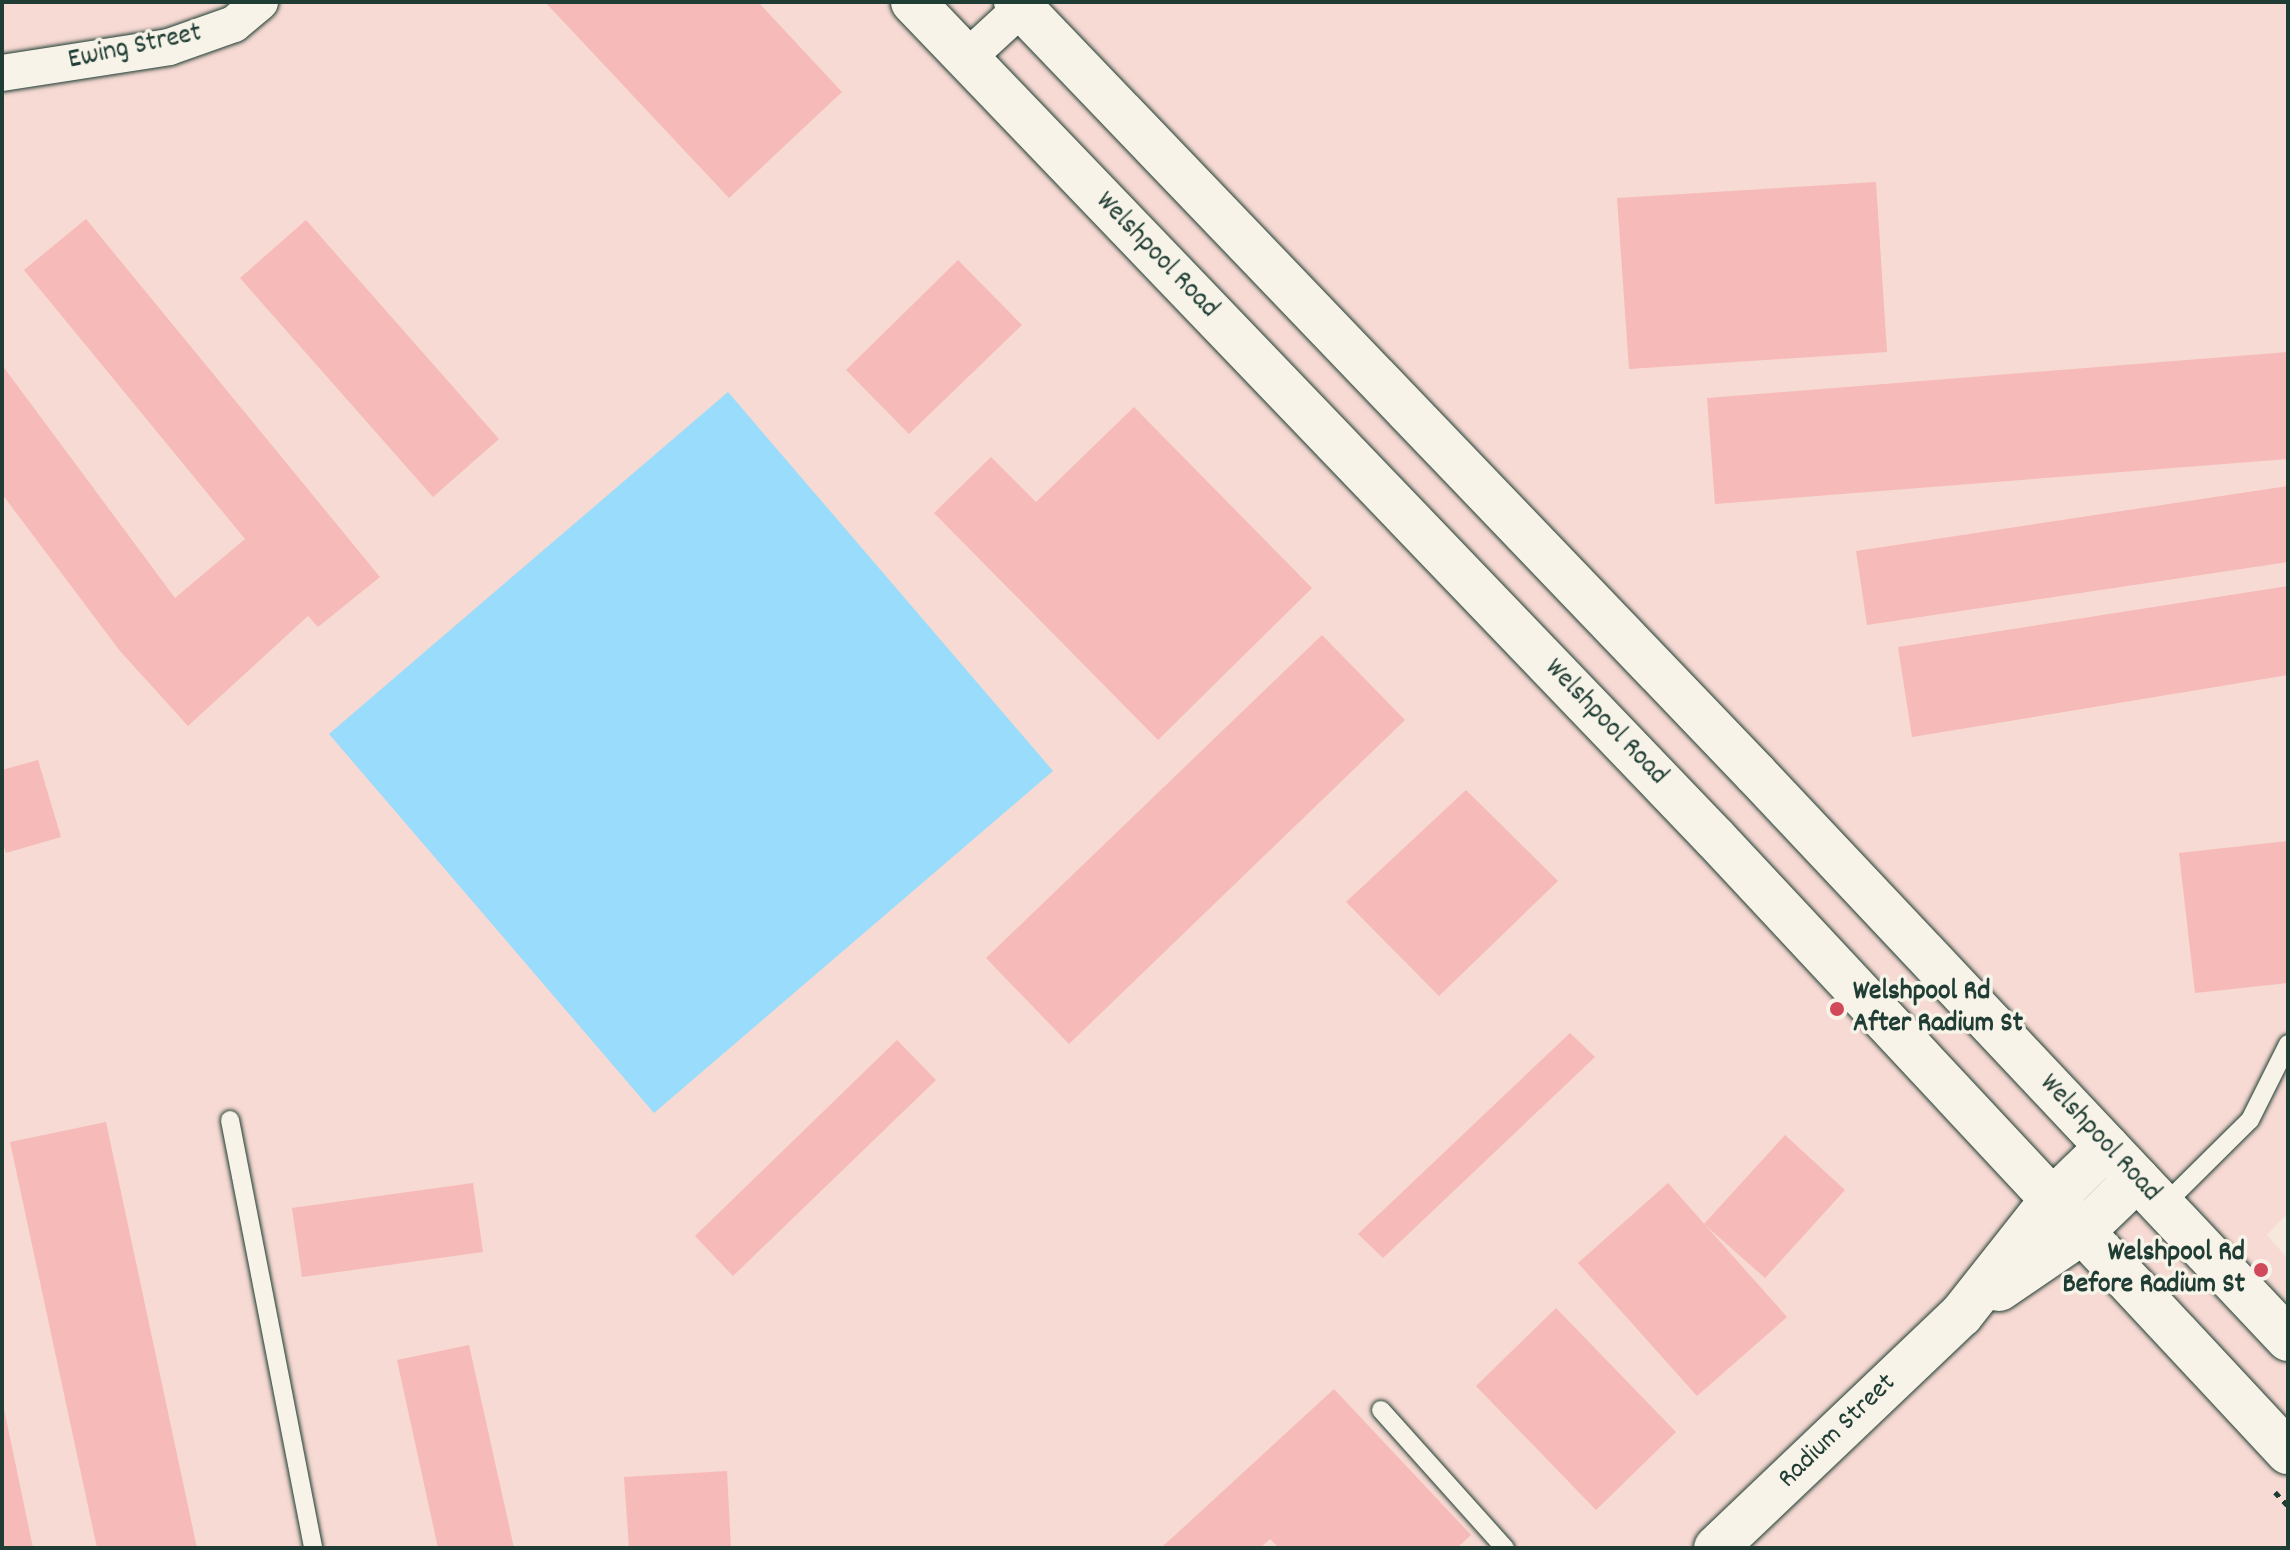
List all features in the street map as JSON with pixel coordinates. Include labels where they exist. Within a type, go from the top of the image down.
[{"type":"main road","name":"Welshpool Road","points":[[913,2],[1715,838],[2288,1452]]},
{"type":"main road","name":"Welshpool Road","points":[[1022,4],[1756,774],[2288,1339]]},
{"type":"main road","name":"Radium Street","points":[[1716,1548],[1961,1315],[2051,1201],[2107,1147]]},
{"type":"main road","name":"Radium Street","points":[[1961,1315],[2081,1233],[2150,1193]]},
{"type":"street","name":"Ewing Street","points":[[2,73],[169,47],[234,24],[260,2]]},
{"type":"street","points":[[967,58],[1022,4]]},
{"type":"lane","points":[[2150,1193],[2250,1120],[2288,1044]]},
{"type":"lane","points":[[230,1120],[313,1548]]},
{"type":"lane","points":[[1381,1410],[1505,1548]]},
{"type":"shaded area","points":[[2,2],[2288,2],[2288,1213],[2267,1235],[2288,1259],[2288,1548],[2,1548]]},
{"type":"water","points":[[728,392],[1053,771],[654,1113],[329,734]]},
{"type":"building","points":[[545,2],[758,2],[842,92],[729,198]]},
{"type":"building","points":[[1876,182],[1887,352],[1629,369],[1617,198]]},
{"type":"building","points":[[86,219],[380,577],[318,627],[308,616],[188,726],[120,651],[2,494],[2,365],[175,598],[245,539],[24,270]]},
{"type":"building","points":[[306,220],[499,439],[433,497],[240,278]]},
{"type":"building","points":[[958,260],[1022,325],[909,434],[846,370]]},
{"type":"building","points":[[2288,352],[2288,459],[1715,504],[1707,398]]},
{"type":"building","points":[[1134,407],[1312,588],[1158,740],[934,513],[991,457],[1036,502]]},
{"type":"building","points":[[2288,486],[2288,562],[1867,625],[1856,551]]},
{"type":"building","points":[[2288,586],[2288,675],[1912,737],[1898,647]]},
{"type":"building","points":[[1322,635],[1405,720],[1069,1044],[986,958]]},
{"type":"building","points":[[38,760],[61,837],[6,853],[2,839],[2,770]]},
{"type":"building","points":[[1466,790],[1558,881],[1439,996],[1346,902]]},
{"type":"building","points":[[2288,841],[2288,983],[2195,993],[2179,853]]},
{"type":"building","points":[[1570,1033],[1595,1057],[1383,1258],[1358,1234]]},
{"type":"building","points":[[897,1040],[936,1080],[733,1276],[695,1236]]},
{"type":"building","points":[[106,1122],[197,1548],[97,1548],[10,1142]]},
{"type":"building","points":[[1785,1135],[1845,1190],[1765,1278],[1704,1224]]},
{"type":"building","points":[[473,1183],[483,1252],[302,1277],[292,1208]]},
{"type":"building","points":[[1668,1183],[1787,1317],[1697,1396],[1578,1263]]},
{"type":"building","points":[[1556,1308],[1676,1432],[1596,1510],[1476,1386]]},
{"type":"building","points":[[469,1345],[514,1548],[438,1548],[397,1360]]},
{"type":"building","points":[[1334,1389],[1471,1535],[1457,1548],[1279,1548],[1270,1539],[1260,1548],[1161,1548]]},
{"type":"building","points":[[3,1404],[33,1548],[2,1548]]},
{"type":"building","points":[[727,1471],[731,1548],[629,1548],[624,1477]]},
{"type":"place","name":"Welshpool Rd After Radium St","points":[[1837,1009]]},
{"type":"place","name":"Welshpool Rd Before Radium St","points":[[2261,1270]]}]
